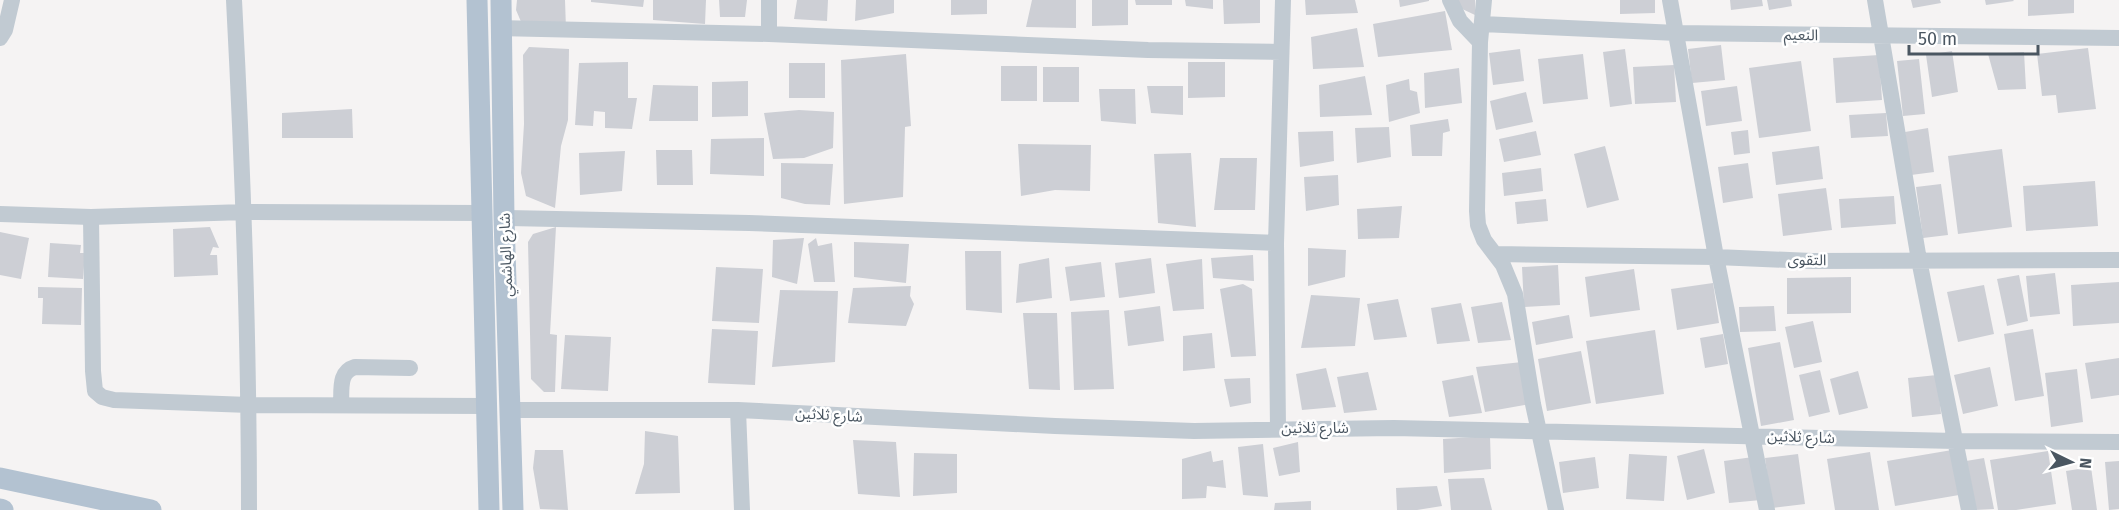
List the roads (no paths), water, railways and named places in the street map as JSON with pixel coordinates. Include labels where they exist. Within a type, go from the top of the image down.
[{"type":"main road","name":"شارع الهاشمي","points":[[477,0],[488,505]]},
{"type":"main road","name":"شارع الهاشمي","points":[[501,0],[504,218],[514,508]]},
{"type":"main road","points":[[0,478],[151,510]]},
{"type":"street","points":[[0,38],[5,30],[12,0]]},
{"type":"street","points":[[234,0],[244,213],[249,510]]},
{"type":"street","points":[[769,0],[769,34]]},
{"type":"street","points":[[1278,428],[1276,243],[1283,0]]},
{"type":"street","points":[[1450,0],[1460,21],[1480,42]]},
{"type":"street","points":[[1484,0],[1480,42],[1478,225],[1484,240],[1496,254],[1509,277],[1515,294],[1539,432],[1556,510]]},
{"type":"street","points":[[1670,0],[1716,257],[1767,510]]},
{"type":"street","points":[[1875,0],[1919,260],[1969,510]]},
{"type":"street","name":"النعيم","points":[[1482,24],[1677,33],[2119,38]]},
{"type":"street","points":[[501,28],[769,34],[1148,50],[1281,52]]},
{"type":"street","points":[[0,214],[91,217],[244,213],[481,213]]},
{"type":"street","points":[[91,217],[95,391],[102,397],[114,400],[249,405],[485,406]]},
{"type":"street","points":[[504,218],[750,223],[1276,243]]},
{"type":"street","name":"التقوى","points":[[1496,254],[1716,257],[1812,261],[2119,260]]},
{"type":"street","points":[[341,405],[343,377],[347,370],[355,367],[410,368]]},
{"type":"street","name":"شارع ثلاثين","points":[[511,410],[738,410],[1194,431],[1394,428],[1956,441],[2119,442]]},
{"type":"street","points":[[738,410],[742,510]]}]
